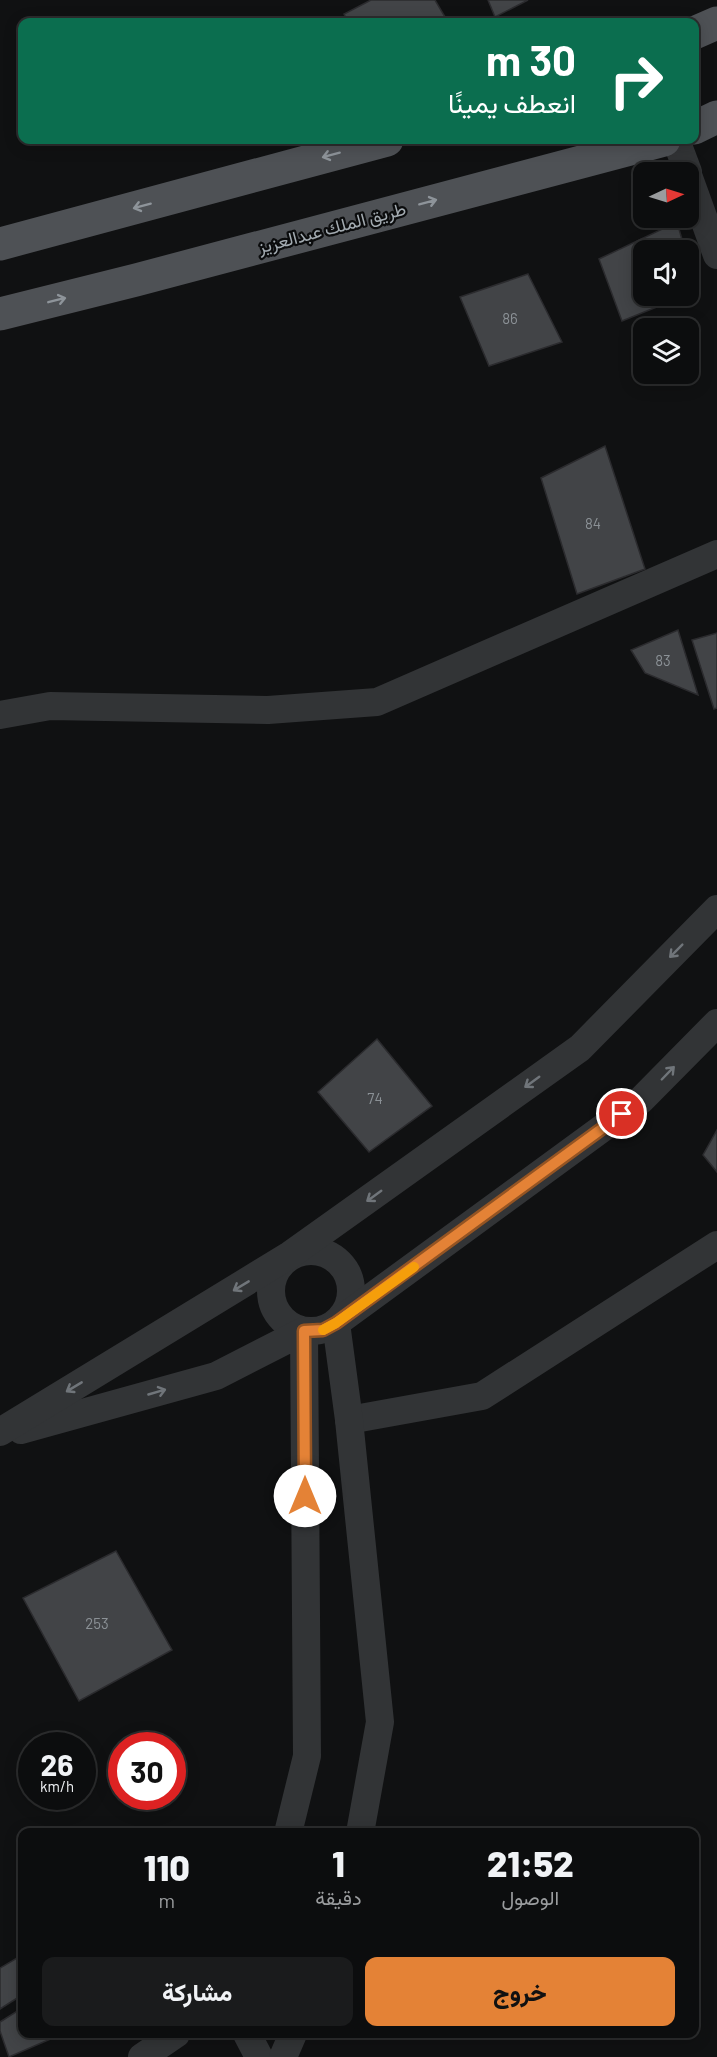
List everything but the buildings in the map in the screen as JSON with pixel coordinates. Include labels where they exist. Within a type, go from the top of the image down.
[{"type":"main road","points":[[699,31],[717,23]]},
{"type":"main road","points":[[699,126],[717,117]]},
{"type":"main road","points":[[0,244],[372,144]]},
{"type":"main road","name":"طريق الملك عبدالعزيز","points":[[0,314],[649,144]]},
{"type":"street","points":[[677,144],[684,162]]},
{"type":"street","points":[[699,205],[717,255]]},
{"type":"street","points":[[0,715],[50,706],[268,710],[377,702],[717,554]]},
{"type":"street","points":[[0,1434],[291,1255],[580,1048],[717,909]]},
{"type":"street","points":[[0,1434],[216,1376],[304,1331],[323,1330],[336,1323],[641,1101],[717,1023]]},
{"type":"street","points":[[349,1420],[482,1396],[717,1245]]},
{"type":"street","points":[[304,1331],[286,1323],[274,1307],[271,1288],[276,1269],[291,1255],[309,1250],[328,1253],[344,1266],[351,1284],[350,1303],[336,1323],[349,1420],[380,1722],[361,1828]]},
{"type":"street","points":[[289,1828],[307,1756],[304,1331]]},
{"type":"street","points":[[142,2057],[170,2038]]},
{"type":"street","points":[[249,2038],[259,2057]]},
{"type":"street","points":[[283,2057],[291,2038]]},
{"type":"slow traffic","points":[[323,1330],[414,1267]]},
{"type":"route","points":[[305,1496],[304,1331],[323,1330],[336,1323],[622,1114]]}]
